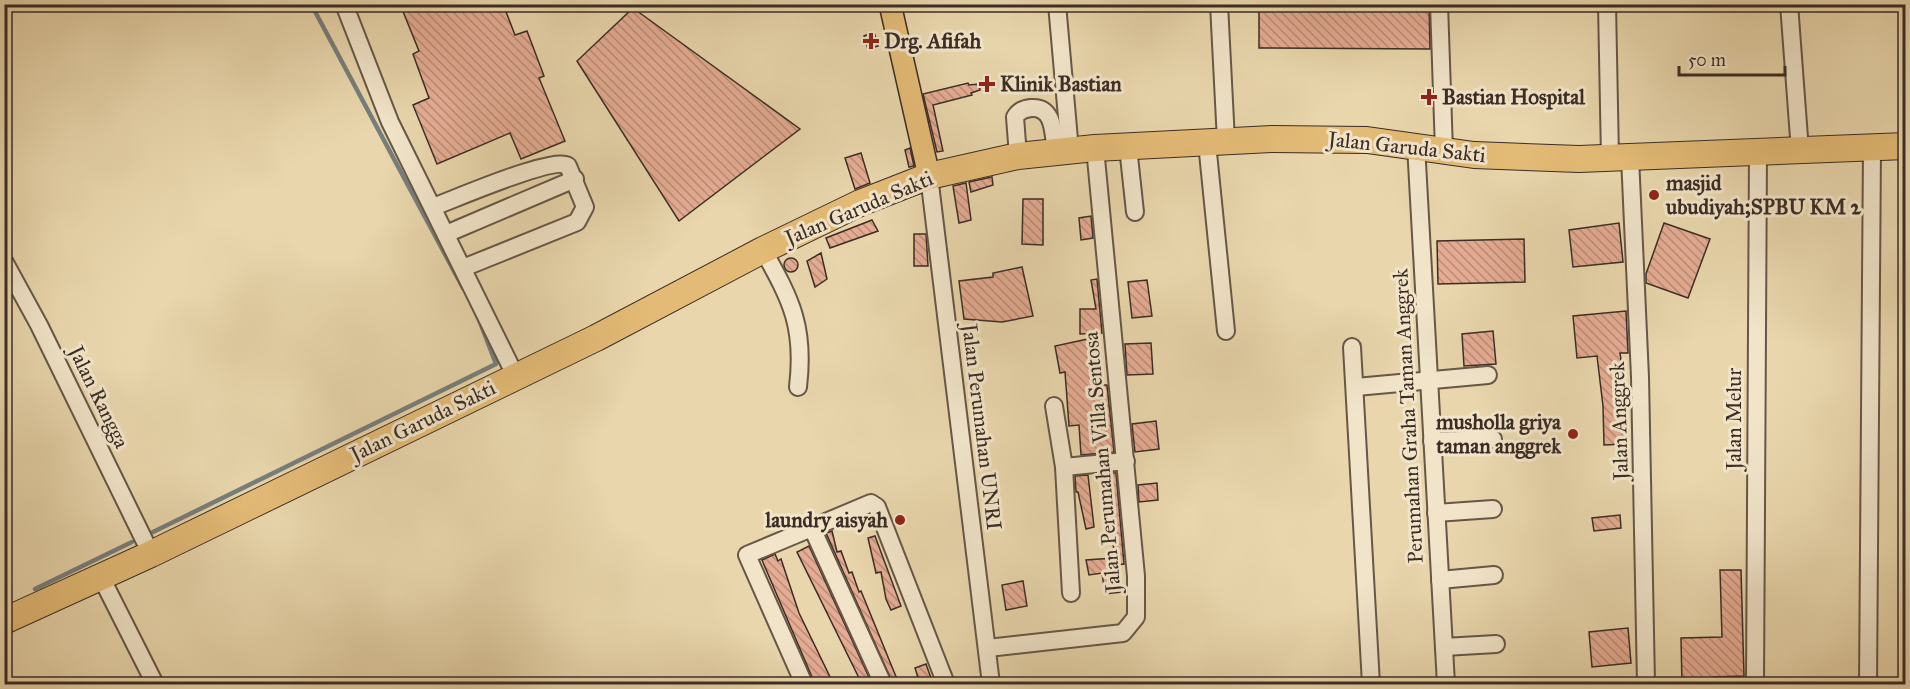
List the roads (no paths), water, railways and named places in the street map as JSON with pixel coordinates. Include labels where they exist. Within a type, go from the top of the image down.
[{"type":"highway","name":"Jalan Garuda Sakti","points":[[4,621],[151,554],[646,312],[763,250],[860,203],[929,176],[1018,156],[1217,142],[1341,138],[1416,145],[1443,151],[1507,158],[1620,158],[1905,146]]},
{"type":"main road","points":[[890,4],[929,176]]},
{"type":"street","points":[[344,4],[390,122],[515,375]]},
{"type":"street","points":[[1057,4],[1074,151]]},
{"type":"street","points":[[1219,4],[1217,142],[1226,331]]},
{"type":"street","points":[[1439,4],[1443,151]]},
{"type":"street","name":"Jalan Anggrek","points":[[1607,4],[1641,388],[1646,684]]},
{"type":"street","points":[[1789,4],[1800,151]]},
{"type":"street","points":[[1018,156],[1015,117],[1023,110],[1030,108],[1038,108],[1047,113],[1074,151]]},
{"type":"street","name":"Perumahan Graha Taman Anggrek","points":[[1416,145],[1446,684]]},
{"type":"street","points":[[1128,147],[1135,212]]},
{"type":"street","points":[[1868,684],[1872,147]]},
{"type":"street","name":"Jalan Perumahan Villa Sentosa","points":[[988,648],[1123,633],[1132,625],[1136,617],[1136,576],[1126,461],[1074,151]]},
{"type":"street","name":"Jalan Melur","points":[[1755,684],[1758,153]]},
{"type":"street","points":[[433,207],[538,167],[559,162],[568,166],[575,179],[585,207],[577,222],[463,268]]},
{"type":"street","name":"Jalan Perumahan UNRI","points":[[929,176],[955,405],[991,684]]},
{"type":"street","points":[[446,234],[575,179]]},
{"type":"street","points":[[763,250],[799,326],[802,359],[798,387]]},
{"type":"street","name":"Jalan Rangga","points":[[4,261],[39,325],[151,554]]},
{"type":"street","points":[[1352,347],[1371,684]]},
{"type":"street","points":[[1356,387],[1488,375]]},
{"type":"street","points":[[1054,406],[1064,467],[1071,593]]},
{"type":"street","points":[[1432,441],[1493,439]]},
{"type":"street","points":[[1064,467],[1126,461]]},
{"type":"street","points":[[804,684],[747,555],[868,504],[875,505],[946,684]]},
{"type":"street","points":[[1436,513],[1493,509]]},
{"type":"street","points":[[812,528],[883,684]]},
{"type":"street","points":[[1440,580],[1494,575]]},
{"type":"street","points":[[101,577],[155,684]]},
{"type":"street","points":[[1444,647],[1496,644]]},
{"type":"waterway","points":[[311,4],[463,288]]},
{"type":"waterway","points":[[153,532],[496,364],[478,317]]},
{"type":"waterway","points":[[35,589],[132,542]]},
{"type":"place","name":"Drg. Afifah","points":[[871,41]]},
{"type":"place","name":"Klinik Bastian","points":[[987,84]]},
{"type":"place","name":"Bastian Hospital","points":[[1429,97]]},
{"type":"place","name":"masjid ubudiyah;SPBU KM 2","points":[[1654,195]]},
{"type":"place","name":"musholla griya taman anggrek","points":[[1573,434]]},
{"type":"place","name":"laundry aisyah","points":[[900,520]]}]
